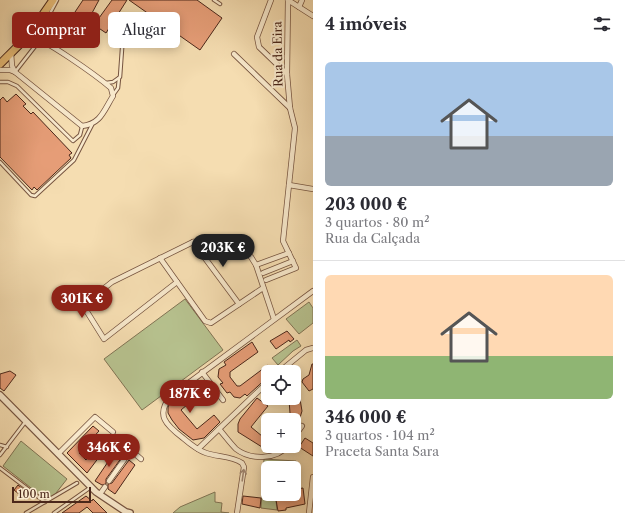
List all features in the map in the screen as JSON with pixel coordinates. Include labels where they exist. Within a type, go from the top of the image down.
[{"type":"main road","points":[[45,12],[53,0]]},
{"type":"main road","points":[[2,62],[16,48]]},
{"type":"street","points":[[271,0],[257,37],[259,47],[287,74]]},
{"type":"street","points":[[288,0],[313,16]]},
{"type":"street","name":"Rua da Eira","points":[[266,280],[296,268],[283,241],[295,128],[290,108],[287,74],[288,0]]},
{"type":"street","points":[[299,7],[302,0]]},
{"type":"street","points":[[0,70],[10,70],[15,72],[82,126],[92,125],[99,120],[113,96],[111,88],[53,48]]},
{"type":"street","points":[[11,53],[12,66],[15,72]]},
{"type":"street","points":[[234,54],[290,108]]},
{"type":"street","points":[[289,185],[313,189]]},
{"type":"street","points":[[83,305],[112,282],[194,242],[202,241],[246,253],[252,257],[274,319]]},
{"type":"street","points":[[194,242],[239,304]]},
{"type":"street","points":[[256,265],[289,253]]},
{"type":"street","points":[[160,258],[205,321],[211,323],[263,288]]},
{"type":"street","points":[[263,273],[293,261]]},
{"type":"street","points":[[74,291],[104,339],[177,282]]},
{"type":"street","points":[[237,513],[244,467],[242,463],[198,449],[171,429],[166,424],[163,414],[164,404],[171,396],[202,372],[313,291]]},
{"type":"street","points":[[288,365],[306,350],[313,348]]},
{"type":"street","points":[[202,372],[223,400]]},
{"type":"street","points":[[198,449],[261,389]]},
{"type":"street","points":[[0,395],[91,487],[127,513]]},
{"type":"street","points":[[58,454],[95,417],[113,432]]},
{"type":"street","points":[[219,429],[236,448],[246,454],[275,456],[282,453]]},
{"type":"street","points":[[109,480],[129,448],[141,459]]},
{"type":"street","points":[[309,513],[313,478]]},
{"type":"street","points":[[100,494],[105,487]]},
{"type":"lane","points":[[51,12],[57,0]]},
{"type":"lane","points":[[214,0],[220,4]]},
{"type":"lane","points":[[15,72],[34,48]]},
{"type":"lane","points":[[113,96],[118,88],[122,48]]},
{"type":"lane","points":[[105,83],[113,82],[120,77]]},
{"type":"lane","points":[[0,82],[8,82],[17,86],[73,141],[80,135],[82,126]]},
{"type":"lane","points":[[0,162],[31,195],[36,196],[74,160],[92,125]]},
{"type":"lane","points":[[0,455],[26,421]]},
{"type":"lane","points":[[0,445],[6,447]]},
{"type":"lane","points":[[0,468],[45,502]]},
{"type":"lane","points":[[26,513],[77,483]]},
{"type":"lane","points":[[54,513],[91,487]]},
{"type":"green space","points":[[185,299],[223,350],[142,410],[104,359]]},
{"type":"green space","points":[[309,302],[313,308],[313,323],[299,334],[286,319]]},
{"type":"green space","points":[[297,340],[301,346],[293,351],[278,365],[272,358]]},
{"type":"green space","points":[[21,441],[67,479],[49,502],[3,466]]},
{"type":"green space","points":[[264,459],[296,461],[264,461]]},
{"type":"green space","points":[[215,492],[215,502],[222,503],[221,512],[229,513],[173,513],[180,507]]},
{"type":"green space","points":[[261,501],[276,501],[277,510],[261,508]]},
{"type":"building","points":[[83,0],[99,0],[93,12],[75,12]]},
{"type":"building","points":[[112,0],[127,0],[119,12],[108,12],[108,30],[106,33],[100,29],[100,17]]},
{"type":"building","points":[[129,0],[197,0],[222,18],[200,50],[180,36],[180,12],[146,12]]},
{"type":"building","points":[[16,94],[26,104],[23,106],[31,114],[33,112],[72,153],[69,155],[71,158],[37,190],[34,187],[32,190],[0,157],[0,100],[3,97],[7,102]]},
{"type":"building","points":[[287,331],[294,339],[290,342],[289,340],[276,349],[270,341]]},
{"type":"building","points":[[252,342],[258,352],[230,372],[230,377],[237,386],[240,386],[261,370],[261,383],[247,396],[245,394],[240,398],[234,397],[230,392],[227,393],[220,384],[223,383],[218,377],[219,369],[226,365],[224,362]]},
{"type":"building","points":[[312,364],[313,389],[309,391],[302,382],[303,379],[309,375]]},
{"type":"building","points":[[10,371],[16,375],[4,391],[0,388],[0,374]]},
{"type":"building","points":[[199,380],[207,388],[181,410],[197,429],[214,415],[220,422],[204,438],[193,440],[179,429],[172,420],[168,413],[168,407],[170,403]]},
{"type":"building","points":[[257,398],[261,401],[261,405],[268,406],[251,427],[261,435],[261,446],[238,432],[238,424],[240,419]]},
{"type":"building","points":[[289,405],[301,405],[302,411],[301,414],[301,413],[290,413]]},
{"type":"building","points":[[93,426],[99,431],[79,453],[86,460],[105,435],[112,440],[87,473],[67,453]]},
{"type":"building","points":[[305,438],[313,443],[313,456],[301,448],[301,444]]},
{"type":"building","points":[[116,450],[122,457],[106,479],[106,484],[102,485],[95,481]]},
{"type":"building","points":[[129,460],[135,465],[115,494],[108,489],[108,484],[112,483]]},
{"type":"building","points":[[18,485],[29,494],[25,499],[14,490]]},
{"type":"building","points":[[301,488],[303,488],[305,504],[278,511],[276,501],[301,501]]},
{"type":"building","points":[[86,496],[92,501],[93,499],[107,513],[93,513],[87,507],[79,513],[62,513]]},
{"type":"building","points":[[243,496],[261,498],[260,508],[242,504]]}]
